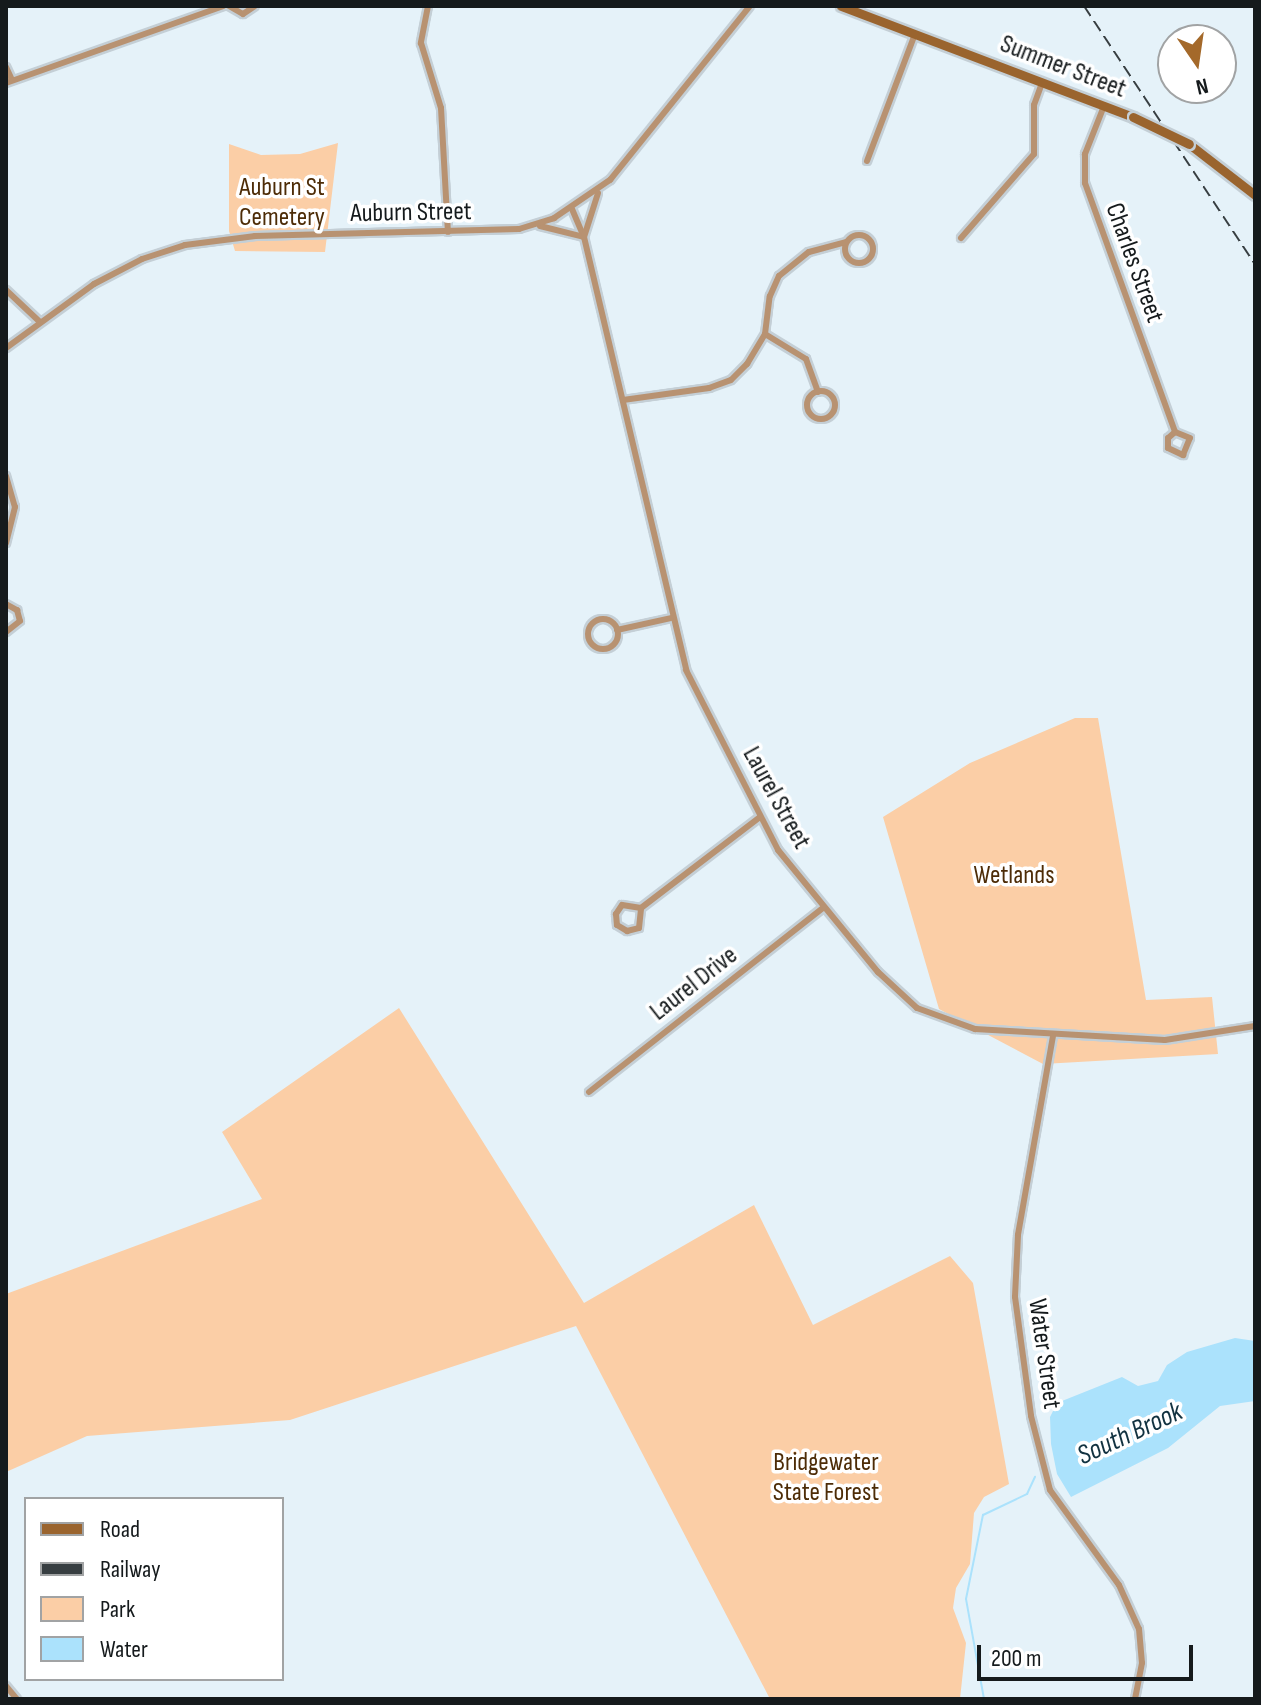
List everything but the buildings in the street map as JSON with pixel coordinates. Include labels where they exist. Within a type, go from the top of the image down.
[{"type":"main road","name":"Summer Street","points":[[841,6],[1133,117],[1189,144],[1255,195]]},
{"type":"street","points":[[6,67],[9,82],[223,6]]},
{"type":"street","points":[[229,6],[243,14],[255,6]]},
{"type":"street","points":[[428,6],[421,43],[441,108],[448,232]]},
{"type":"street","name":"Auburn Street","points":[[6,348],[40,322],[132,263],[185,245],[255,236],[448,232],[528,226],[572,209],[599,190],[750,6]]},
{"type":"street","points":[[867,161],[915,34]]},
{"type":"street","points":[[961,238],[1026,169],[1038,140],[1034,105],[1042,83]]},
{"type":"street","name":"Charles Street","points":[[1104,106],[1085,154],[1085,183],[1175,432],[1190,438],[1185,454],[1168,448],[1168,438],[1175,432]]},
{"type":"street","points":[[528,226],[561,227],[584,237],[599,190]]},
{"type":"street","name":"Laurel Street","points":[[572,209],[584,237],[671,618],[690,677],[760,817],[786,860],[878,972],[917,1008],[965,1027],[1053,1036],[1189,1039],[1255,1026]]},
{"type":"street","points":[[623,400],[709,388],[731,380],[747,364],[765,334],[770,296],[779,276],[809,252],[846,242],[854,236],[868,238],[872,256],[865,262],[852,262],[846,242]]},
{"type":"street","points":[[6,290],[40,322]]},
{"type":"street","points":[[765,334],[806,359],[818,392]]},
{"type":"street","points":[[818,392],[827,392],[835,403],[827,418],[818,419],[808,409],[808,400],[818,392]]},
{"type":"street","points":[[6,476],[15,507],[6,543]]},
{"type":"street","points":[[6,604],[17,610],[20,621],[6,632]]},
{"type":"street","points":[[617,630],[616,642],[608,648],[598,649],[588,638],[592,624],[601,619],[617,630],[671,618]]},
{"type":"street","points":[[641,908],[643,920],[636,929],[617,925],[616,914],[622,905],[641,908],[760,817]]},
{"type":"street","name":"Laurel Drive","points":[[589,1092],[824,907]]},
{"type":"street","name":"Water Street","points":[[1053,1036],[1018,1235],[1015,1297],[1031,1416],[1050,1490],[1119,1585],[1139,1629],[1142,1663],[1135,1699]]},
{"type":"street","points":[[6,1686],[17,1699]]},
{"type":"green space","name":"Auburn St Cemetery","points":[[338,143],[325,252],[235,251],[229,231],[229,144],[261,155],[300,154]]},
{"type":"green space","name":"Wetlands","points":[[1075,718],[1098,718],[1146,1000],[1212,997],[1218,1054],[1043,1064],[939,1009],[883,817],[970,763]]},
{"type":"green space","name":"Bridgewater State Forest","points":[[399,1008],[584,1303],[754,1205],[813,1325],[950,1256],[973,1283],[1009,1484],[984,1497],[974,1513],[970,1564],[956,1588],[953,1608],[966,1643],[960,1699],[770,1699],[576,1326],[290,1420],[87,1436],[6,1472],[6,1294],[262,1199],[222,1132]]},
{"type":"water","points":[[1235,1338],[1255,1341],[1255,1401],[1220,1406],[1168,1448],[1071,1497],[1057,1474],[1051,1444],[1050,1417],[1057,1403],[1122,1377],[1138,1386],[1158,1381],[1167,1365],[1187,1352]]},
{"type":"waterway","name":"South Brook","points":[[984,1699],[966,1599],[983,1515],[1027,1494],[1035,1477]]},
{"type":"railway","points":[[1084,6],[1255,264]]}]
